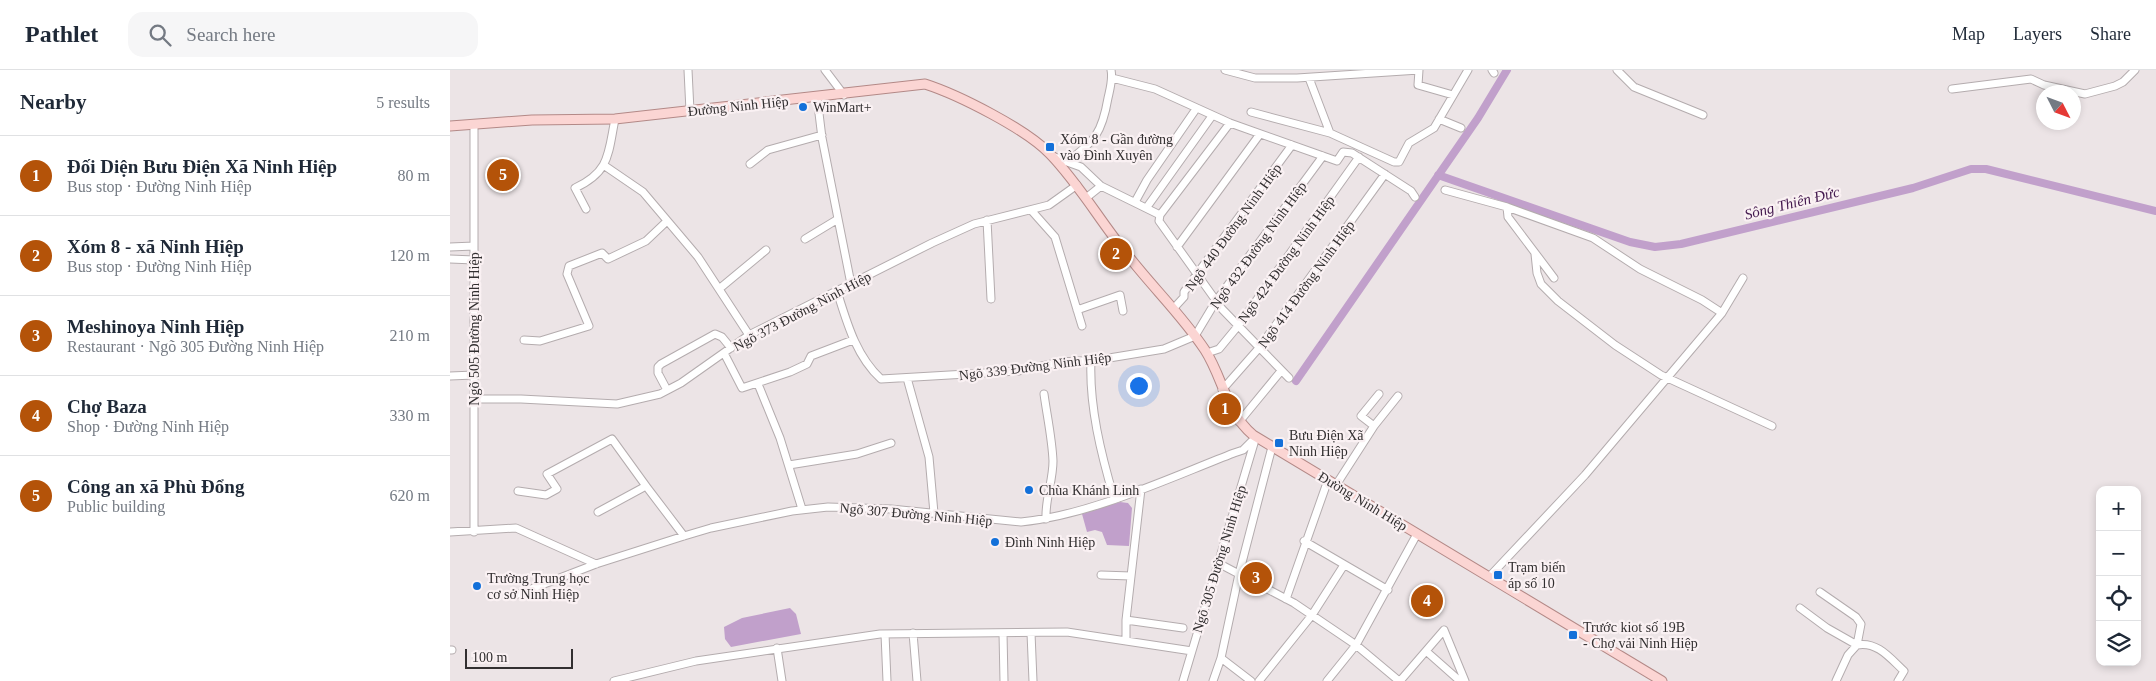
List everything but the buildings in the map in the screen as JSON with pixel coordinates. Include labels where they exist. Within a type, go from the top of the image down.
[{"type":"main road","name":"Đường Ninh Hiệp","points":[[450,126],[474,126],[532,120],[615,120],[925,84],[952,92],[1010,126],[1049,152],[1077,185],[1126,253],[1195,336],[1207,353],[1222,390],[1239,422],[1256,437],[1662,681]]},
{"type":"street","points":[[688,70],[690,111]]},
{"type":"street","points":[[825,70],[844,94]]},
{"type":"street","points":[[1226,70],[1255,78],[1309,78],[1419,70],[1418,85],[1452,95]]},
{"type":"street","points":[[1255,78],[1258,70]]},
{"type":"street","points":[[1251,112],[1330,134],[1394,162],[1399,162],[1409,143],[1434,128],[1468,70]]},
{"type":"street","points":[[1617,70],[1634,87],[1703,115]]},
{"type":"street","points":[[1952,89],[2031,79],[2044,85],[2085,94],[2115,86],[2123,82],[2135,70]]},
{"type":"street","points":[[1067,162],[1090,145],[1100,130],[1112,73],[1129,81],[1155,89],[1212,116],[1337,161],[1343,152],[1352,153],[1411,191],[1415,197]]},
{"type":"street","points":[[1309,78],[1330,134]]},
{"type":"street","points":[[817,97],[822,135],[851,284]]},
{"type":"street","points":[[1135,202],[1147,180],[1196,109]]},
{"type":"street","points":[[1147,207],[1212,116]]},
{"type":"street","points":[[1439,119],[1460,128]]},
{"type":"street","points":[[586,208],[575,188],[587,182],[605,166],[615,120]]},
{"type":"street","points":[[1230,123],[1160,215],[1159,221],[1216,301],[1289,378]]},
{"type":"street","name":"Ngõ 505 Đường Ninh Hiệp","points":[[474,126],[474,532]]},
{"type":"street","points":[[1177,247],[1260,134]]},
{"type":"street","points":[[750,164],[768,150],[822,135]]},
{"type":"street","name":"Ngõ 440 Đường Ninh Hiệp","points":[[1173,309],[1184,297],[1184,292],[1292,145]]},
{"type":"street","points":[[1049,152],[1059,160],[1082,167],[1101,186],[1160,215]]},
{"type":"street","name":"Ngõ 432 Đường Ninh Hiệp","points":[[1195,336],[1216,301],[1323,156]]},
{"type":"street","name":"Ngõ 424 Đường Ninh Hiệp","points":[[1207,353],[1218,350],[1238,326],[1359,157]]},
{"type":"street","points":[[605,166],[643,192],[666,222],[698,258],[749,335]]},
{"type":"street","name":"Ngõ 414 Đường Ninh Hiệp","points":[[1222,390],[1259,348],[1385,174]]},
{"type":"street","name":"Ngõ 373 Đường Ninh Hiệp","points":[[474,399],[521,399],[617,404],[667,390],[681,383],[749,335],[836,291],[974,224],[1049,204],[1077,185]]},
{"type":"street","points":[[1086,198],[1101,186]]},
{"type":"street","points":[[1445,190],[1507,207],[1593,238],[1640,269],[1702,300],[1722,313]]},
{"type":"street","points":[[1507,207],[1508,217],[1554,278]]},
{"type":"street","points":[[1031,210],[1055,237],[1082,326]]},
{"type":"street","points":[[805,239],[838,219]]},
{"type":"street","points":[[987,220],[991,299]]},
{"type":"street","points":[[524,340],[540,342],[589,326],[567,274],[569,266],[602,253],[608,259],[646,241],[666,222]]},
{"type":"street","points":[[450,246],[474,246]]},
{"type":"street","points":[[719,289],[766,250]]},
{"type":"street","points":[[1535,254],[1536,273],[1541,284],[1558,301],[1615,345],[1666,378],[1772,426]]},
{"type":"street","points":[[450,259],[474,260]]},
{"type":"street","points":[[1489,577],[1585,475],[1722,313],[1743,278]]},
{"type":"street","name":"Ngõ 339 Đường Ninh Hiệp","points":[[836,291],[853,340],[872,370],[882,379],[1018,371],[1062,362],[1091,360],[1164,349],[1195,336]]},
{"type":"street","points":[[1077,310],[1120,295],[1123,311]]},
{"type":"street","points":[[667,390],[658,373],[658,367],[661,364],[715,334],[722,337],[731,348]]},
{"type":"street","points":[[724,353],[742,388],[758,384],[807,364],[812,356],[853,340]]},
{"type":"street","points":[[1091,360],[1089,388],[1105,467],[1114,498]]},
{"type":"street","points":[[1239,422],[1281,371]]},
{"type":"street","points":[[450,376],[474,375]]},
{"type":"street","points":[[907,378],[929,457],[934,513]]},
{"type":"street","points":[[758,384],[789,465],[802,510]]},
{"type":"street","points":[[1044,394],[1052,461],[1051,479],[1045,503],[1046,519]]},
{"type":"street","points":[[1374,426],[1361,416],[1379,394]]},
{"type":"street","points":[[1286,599],[1304,541],[1332,483],[1398,396]]},
{"type":"street","name":"Ngõ 307 Đường Ninh Hiệp","points":[[513,596],[596,564],[684,536],[711,528],[802,510],[837,507],[891,509],[1021,522],[1046,519],[1141,489],[1243,450],[1256,437]]},
{"type":"street","name":"Ngõ 305 Đường Ninh Hiệp","points":[[1183,681],[1256,437]]},
{"type":"street","points":[[518,491],[546,494],[557,489],[548,474],[612,439],[684,536]]},
{"type":"street","points":[[789,465],[857,454],[890,443]]},
{"type":"street","points":[[1213,681],[1221,658],[1239,574],[1272,447]]},
{"type":"street","points":[[598,512],[646,486]]},
{"type":"street","points":[[1126,641],[1126,620],[1141,489]]},
{"type":"street","points":[[450,532],[516,528],[596,564]]},
{"type":"street","points":[[1327,681],[1356,645],[1388,590],[1417,534]]},
{"type":"street","points":[[1304,541],[1388,590]]},
{"type":"street","points":[[1218,563],[1312,615],[1356,645],[1398,681],[1444,630],[1465,681]]},
{"type":"street","points":[[1259,681],[1312,615],[1344,565]]},
{"type":"street","points":[[1100,575],[1131,576]]},
{"type":"street","points":[[1820,592],[1856,617],[1861,624],[1857,645],[1848,655],[1836,681]]},
{"type":"street","points":[[1800,608],[1827,628],[1857,645],[1867,643],[1890,658],[1904,671],[1898,681]]},
{"type":"street","points":[[1126,620],[1183,628]]},
{"type":"street","points":[[614,681],[696,661],[857,636],[885,634],[1067,632],[1192,651]]},
{"type":"street","points":[[914,633],[917,681]]},
{"type":"street","points":[[1003,633],[1004,681]]},
{"type":"street","points":[[1031,633],[1033,681]]},
{"type":"street","points":[[885,634],[887,681]]},
{"type":"street","points":[[777,648],[782,681]]},
{"type":"street","points":[[1426,651],[1460,681]]},
{"type":"street","points":[[1221,658],[1251,681]]},
{"type":"shaded area","points":[[1120,502],[1128,503],[1132,508],[1129,546],[1107,545],[1102,532],[1095,530],[1087,532],[1082,514]]},
{"type":"shaded area","points":[[790,608],[796,614],[801,634],[731,647],[725,639],[724,627],[742,618]]},
{"type":"waterway","points":[[1296,381],[1478,118],[1507,70]]},
{"type":"waterway","name":"Sông Thiên Đức","points":[[1438,175],[1630,242],[1655,247],[1681,244],[1913,188],[1971,169],[1986,169],[2156,211]]},
{"type":"place","name":"WinMart+","points":[[803,107]]},
{"type":"place","name":"Xóm 8 - Gần đường vào Đình Xuyên","points":[[1050,147]]},
{"type":"place","name":"Công an xã Phù Đổng","points":[[503,175]]},
{"type":"place","name":"Xóm 8 - xã Ninh Hiệp","points":[[1116,254]]},
{"type":"place","name":"Đối Diện Bưu Điện Xã Ninh Hiệp","points":[[1225,409]]},
{"type":"place","name":"Bưu Điện Xã Ninh Hiệp","points":[[1279,443]]},
{"type":"place","name":"Chùa Khánh Linh","points":[[1029,490]]},
{"type":"place","name":"Đình Ninh Hiệp","points":[[995,542]]},
{"type":"place","name":"Trạm biến áp số 10","points":[[1498,575]]},
{"type":"place","name":"Meshinoya Ninh Hiệp","points":[[1256,578]]},
{"type":"place","name":"Trường Trung học cơ sở Ninh Hiệp","points":[[477,586]]},
{"type":"place","name":"Chợ Baza","points":[[1427,601]]},
{"type":"place","name":"Trước kiot số 19B - Chợ vải Ninh Hiệp","points":[[1573,635]]}]
